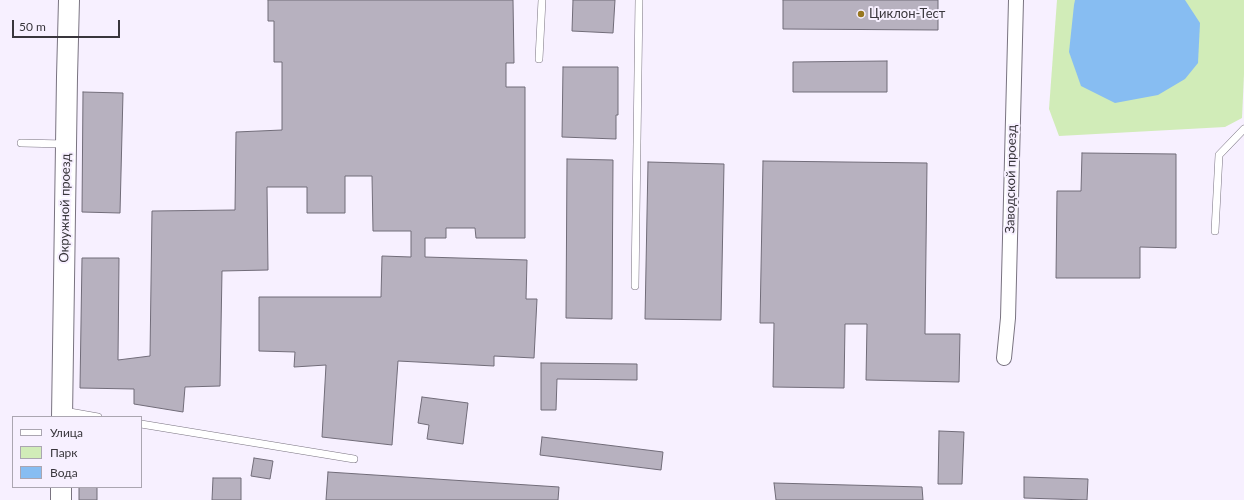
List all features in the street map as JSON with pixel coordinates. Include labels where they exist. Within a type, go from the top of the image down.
[{"type":"street","name":"Окружной проезд","points":[[62,414],[66,144],[70,0]]},
{"type":"street","name":"Заводской проезд","points":[[1004,358],[1008,318],[1016,0]]},
{"type":"street","points":[[61,488],[61,500]]},
{"type":"lane","points":[[539,59],[542,0]]},
{"type":"lane","points":[[635,286],[639,0]]},
{"type":"lane","points":[[1215,231],[1219,155],[1244,129]]},
{"type":"lane","points":[[21,143],[66,144]]},
{"type":"lane","points":[[62,414],[86,416]]},
{"type":"lane","points":[[142,424],[354,459]]},
{"type":"green space","points":[[1057,0],[1244,0],[1244,74],[1242,118],[1225,127],[1059,136],[1049,109]]},
{"type":"water","points":[[1075,0],[1185,0],[1200,23],[1198,63],[1185,79],[1158,95],[1115,103],[1081,86],[1069,52]]},
{"type":"building","points":[[268,0],[513,0],[514,63],[506,63],[506,87],[525,87],[525,238],[476,238],[475,228],[446,228],[446,238],[425,238],[425,257],[527,260],[526,299],[537,299],[534,358],[494,356],[494,366],[398,361],[392,445],[322,437],[326,365],[294,367],[295,352],[259,351],[259,297],[381,297],[382,256],[411,257],[411,231],[373,231],[372,176],[345,176],[345,213],[307,213],[307,187],[267,187],[268,270],[222,271],[220,386],[185,387],[183,412],[134,404],[134,389],[80,388],[82,258],[119,258],[118,360],[150,356],[152,211],[235,210],[236,132],[282,130],[282,62],[274,62],[274,21],[268,21]]},
{"type":"building","points":[[573,0],[615,0],[613,33],[572,31]]},
{"type":"building","name":"Циклон-Тест","points":[[783,0],[938,0],[938,30],[783,29]]},
{"type":"building","points":[[887,61],[887,92],[793,92],[793,62]]},
{"type":"building","points":[[563,67],[618,67],[618,115],[616,115],[616,139],[562,137]]},
{"type":"building","points":[[83,92],[123,93],[120,213],[82,212]]},
{"type":"building","points":[[1082,153],[1176,154],[1176,248],[1140,247],[1140,278],[1056,278],[1057,191],[1081,191]]},
{"type":"building","points":[[567,159],[613,160],[612,319],[566,318]]},
{"type":"building","points":[[763,161],[927,163],[925,334],[960,334],[959,382],[866,380],[867,324],[845,324],[844,388],[773,387],[774,323],[760,323]]},
{"type":"building","points":[[648,162],[724,164],[721,320],[645,319]]},
{"type":"building","points":[[541,363],[637,364],[637,380],[557,379],[556,410],[541,410]]},
{"type":"building","points":[[422,397],[468,403],[463,444],[427,439],[429,425],[418,423]]},
{"type":"building","points":[[939,431],[964,432],[962,484],[938,484]]},
{"type":"building","points":[[542,437],[663,452],[661,470],[540,455]]},
{"type":"building","points":[[254,458],[273,461],[270,479],[251,476]]},
{"type":"building","points":[[328,472],[559,487],[558,500],[326,500]]},
{"type":"building","points":[[1024,477],[1088,479],[1087,500],[1024,498]]},
{"type":"building","points":[[213,478],[241,478],[241,500],[212,500]]},
{"type":"building","points":[[774,483],[922,487],[923,500],[776,500]]},
{"type":"building","points":[[79,488],[97,488],[97,500],[79,500]]},
{"type":"place","name":"Циклон-Тест","points":[[861,14]]}]
